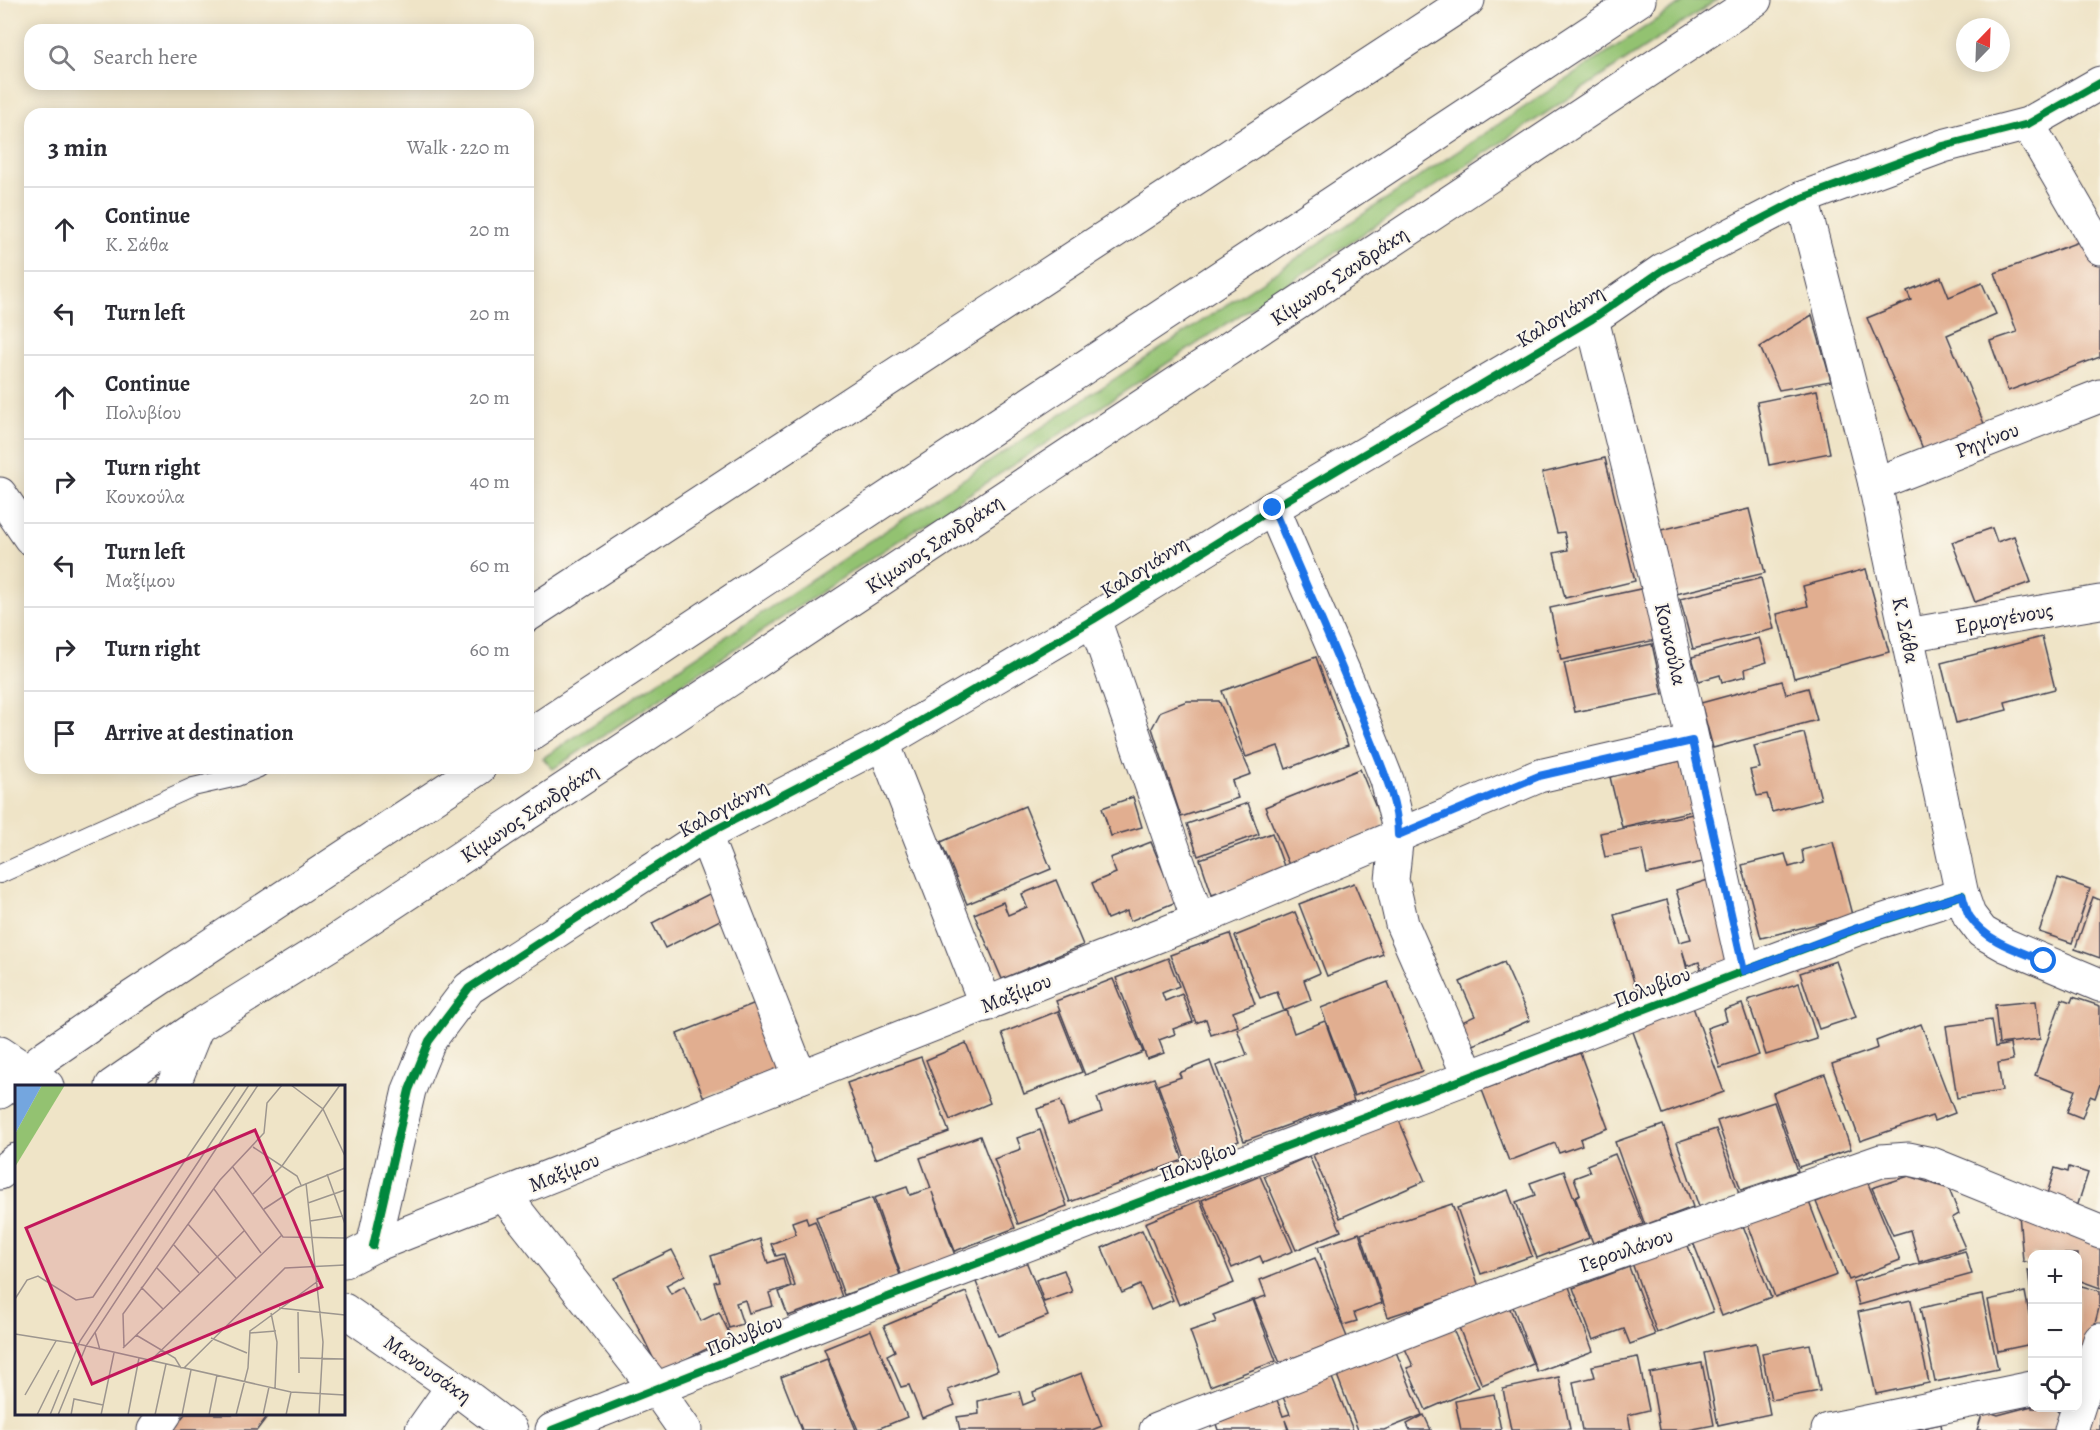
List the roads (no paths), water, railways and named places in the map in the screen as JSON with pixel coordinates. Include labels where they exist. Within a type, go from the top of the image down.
[{"type":"main road","points":[[534,611],[1468,0]]},
{"type":"main road","points":[[534,731],[1639,0]]},
{"type":"main road","name":"Κίμωνος Σανδράκη","points":[[113,1085],[197,1027],[339,939],[1755,0]]},
{"type":"main road","name":"Καλογιάννη","points":[[373,1246],[409,1090],[429,1041],[469,988],[705,836],[883,743],[1094,619],[1273,508],[1592,319],[1663,270],[1802,198],[1943,146],[2028,124],[2100,83]]},
{"type":"main road","points":[[2028,124],[2100,248]]},
{"type":"main road","name":"Κ. Σάθα","points":[[1802,198],[1875,484],[1962,895],[1969,915],[1982,932],[2005,945],[2100,985]]},
{"type":"main road","name":"Κουκούλα","points":[[1592,319],[1660,595],[1744,971]]},
{"type":"main road","name":"Ρηγίνου","points":[[1875,484],[2100,396]]},
{"type":"main road","points":[[0,494],[24,529]]},
{"type":"main road","points":[[1273,508],[1348,681],[1387,780],[1398,825],[1392,880],[1398,911],[1469,1077]]},
{"type":"main road","name":"Ερμογένους","points":[[1907,635],[2100,602]]},
{"type":"main road","points":[[1094,619],[1198,920]]},
{"type":"main road","name":"Μαξίμου","points":[[345,1260],[373,1246],[1198,920],[1539,776],[1692,741]]},
{"type":"main road","points":[[883,743],[986,1005]]},
{"type":"main road","points":[[20,1085],[37,1079],[120,1005],[470,774]]},
{"type":"main road","points":[[705,836],[800,1077]]},
{"type":"main road","name":"Πολυβίου","points":[[552,1430],[886,1298],[1857,928],[1962,895]]},
{"type":"main road","points":[[173,1085],[197,1027]]},
{"type":"main road","points":[[0,1053],[37,1079]]},
{"type":"main road","points":[[0,1092],[15,1087]]},
{"type":"main road","name":"Γερουλάνου","points":[[1156,1430],[1516,1288],[1881,1161],[1909,1159],[1932,1164],[2100,1232]]},
{"type":"main road","points":[[0,1173],[15,1161]]},
{"type":"main road","points":[[504,1196],[657,1390],[685,1430]]},
{"type":"main road","name":"Μανουσάκη","points":[[345,1311],[512,1430]]},
{"type":"main road","points":[[2071,1430],[2089,1362]]},
{"type":"main road","points":[[422,1430],[453,1386]]},
{"type":"main road","points":[[1828,1430],[2028,1389]]},
{"type":"main road","points":[[154,1430],[164,1415]]},
{"type":"lane","points":[[0,874],[193,787],[244,774]]}]
